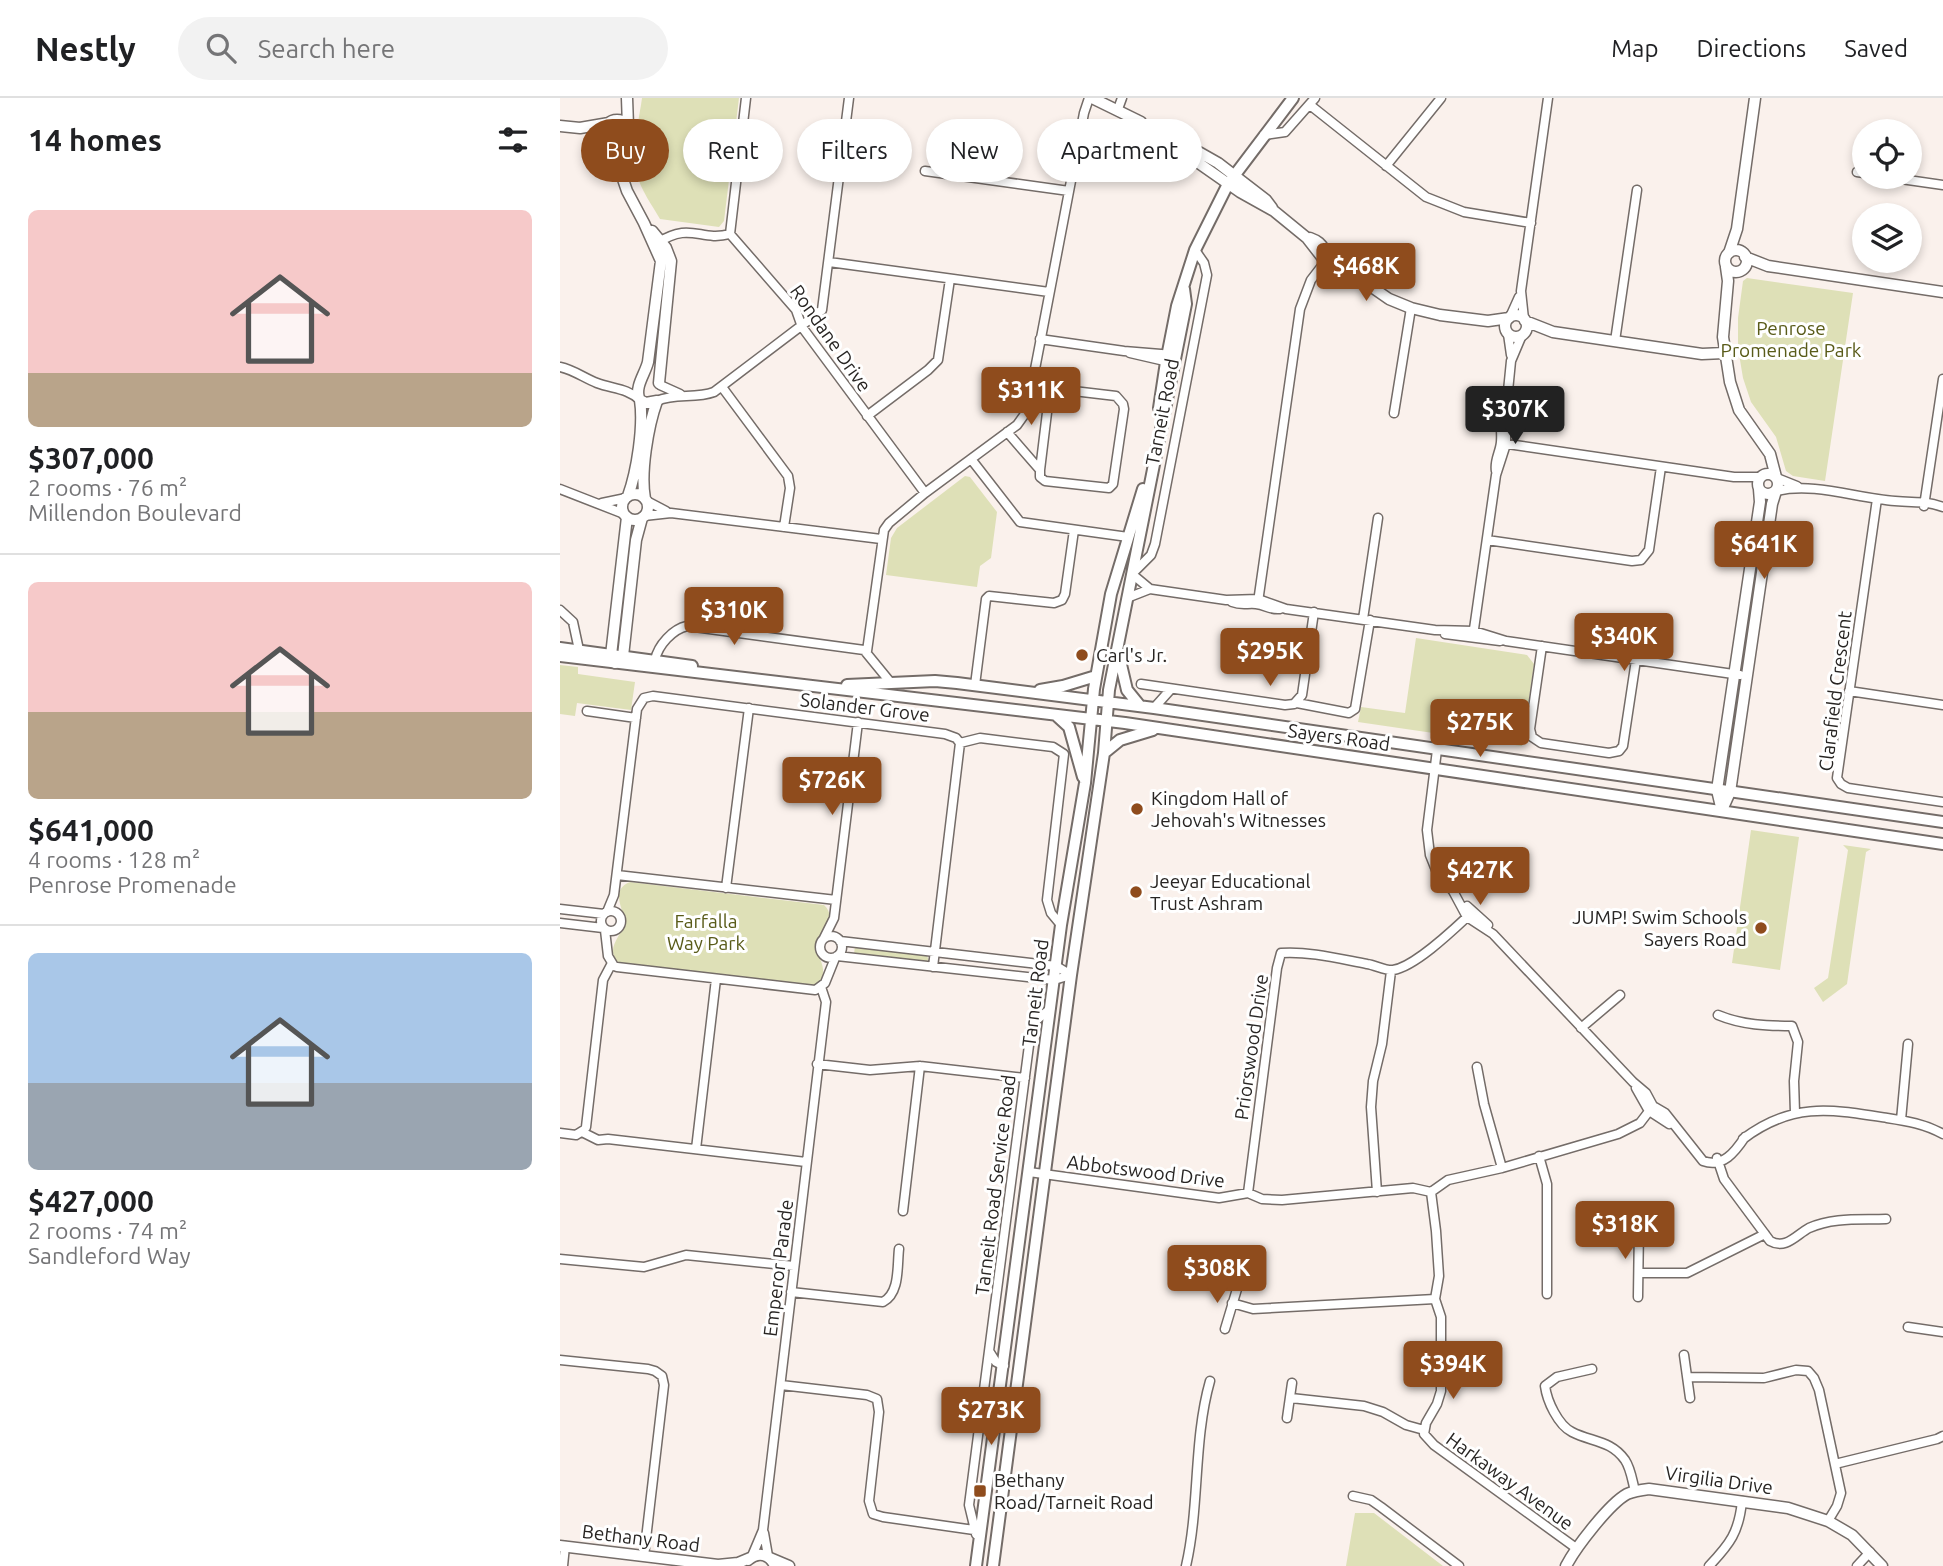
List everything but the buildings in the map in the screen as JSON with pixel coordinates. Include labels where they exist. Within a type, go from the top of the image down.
[{"type":"main road","name":"Tarneit Road","points":[[993,1566],[1071,975],[1104,753],[1108,702],[1171,358],[1186,304],[1184,289],[1195,250],[1231,180],[1293,98]]},
{"type":"main road","name":"Tarneit Road","points":[[976,1566],[1061,925],[1085,783],[1096,676],[1111,594],[1155,453]]},
{"type":"main road","name":"Sayers Road","points":[[560,648],[745,678],[1159,728],[1943,844]]},
{"type":"main road","points":[[1118,650],[1127,690],[1140,706]]},
{"type":"main road","name":"Sayers Road","points":[[560,656],[616,658]]},
{"type":"main road","points":[[1030,692],[1063,687],[1096,676]]},
{"type":"main road","name":"Sayers Road","points":[[813,685],[935,681],[975,685],[1140,706],[1943,822]]},
{"type":"main road","points":[[1057,716],[1071,732],[1085,783]]},
{"type":"main road","points":[[1104,753],[1120,740],[1159,728]]},
{"type":"main road","points":[[1004,1366],[1011,1364],[1015,1357],[1024,1290],[1034,1259]]},
{"type":"street","points":[[657,243],[682,231],[722,236],[730,234],[746,98]]},
{"type":"street","points":[[560,367],[572,369],[600,384],[617,387],[646,403],[683,395],[702,396],[722,387],[821,310],[849,98]]},
{"type":"street","points":[[891,683],[867,651],[881,539],[889,523],[1007,432],[1027,411],[1084,113],[1091,98],[1193,147],[1231,180],[1266,200],[1274,211],[1307,238],[1319,242],[1327,258],[1346,263],[1353,274],[1382,295],[1411,308],[1477,321],[1496,321],[1518,316],[1553,332]]},
{"type":"street","points":[[1118,109],[1122,98]]},
{"type":"street","points":[[1386,166],[1441,98]]},
{"type":"street","points":[[1722,811],[1731,792],[1772,504],[1779,486],[1772,459],[1739,410],[1724,353],[1726,258],[1737,229],[1752,99]]},
{"type":"street","points":[[613,119],[627,100]]},
{"type":"street","points":[[627,100],[628,119]]},
{"type":"street","points":[[1473,634],[1496,475],[1496,457],[1504,444],[1500,427],[1506,411],[1511,361],[1505,326],[1521,291],[1549,100]]},
{"type":"street","points":[[1264,135],[1285,132],[1312,101],[1426,197],[1452,209],[1531,223]]},
{"type":"street","points":[[560,125],[580,128]]},
{"type":"street","points":[[925,171],[1069,191]]},
{"type":"street","points":[[616,658],[636,540],[648,509],[644,479],[651,420],[661,393],[658,367],[671,265],[668,253],[657,243],[644,223],[624,182]]},
{"type":"street","points":[[1922,182],[1943,185]]},
{"type":"street","points":[[1615,341],[1637,190]]},
{"type":"street","points":[[1727,293],[1746,265],[1737,229]]},
{"type":"street","name":"Rondane Drive","points":[[730,234],[796,310],[802,327],[925,493]]},
{"type":"street","points":[[616,658],[625,515],[622,506],[627,497],[636,457],[641,410],[637,390],[648,362],[661,263],[657,243]]},
{"type":"street","name":"Tarneit Road","points":[[1132,574],[1151,555],[1155,544],[1207,275],[1206,267],[1195,250]]},
{"type":"street","points":[[1729,253],[1738,251],[1768,266],[1943,292]]},
{"type":"street","points":[[1258,601],[1300,309],[1308,287],[1327,258]]},
{"type":"street","points":[[828,262],[1049,292]]},
{"type":"street","points":[[1726,267],[1735,272],[1768,266]]},
{"type":"street","points":[[867,416],[928,370],[937,360],[950,279]]},
{"type":"street","points":[[1511,361],[1527,328],[1521,291]]},
{"type":"street","points":[[1394,413],[1411,308]]},
{"type":"street","points":[[1477,321],[1515,337],[1553,332],[1702,354],[1724,353]]},
{"type":"street","points":[[1040,339],[1171,358]]},
{"type":"street","points":[[617,387],[650,379],[683,395]]},
{"type":"street","points":[[1925,503],[1943,379]]},
{"type":"street","points":[[1031,386],[1050,388],[1116,396],[1123,404],[1115,479],[1109,488],[1045,481],[1040,477],[1050,388]]},
{"type":"street","points":[[722,387],[788,476],[790,488],[784,527]]},
{"type":"street","points":[[1007,432],[1040,470]]},
{"type":"street","points":[[1504,444],[1734,477],[1760,482],[1767,494],[1801,488]]},
{"type":"street","points":[[1722,811],[1717,790],[1760,502],[1760,482],[1766,468],[1766,448]]},
{"type":"street","points":[[971,459],[1020,522],[1128,537]]},
{"type":"street","points":[[1487,540],[1632,561],[1641,560],[1650,547],[1661,467]]},
{"type":"street","points":[[1760,482],[1768,473],[1801,488],[1895,501],[1909,507],[1925,503],[1943,509]]},
{"type":"street","points":[[560,489],[599,503],[634,520],[671,513],[881,539]]},
{"type":"street","points":[[599,503],[635,494],[671,513]]},
{"type":"street","name":"Clarafield Crescent","points":[[1877,499],[1837,770],[1839,782],[1845,787],[1855,789],[1943,802]]},
{"type":"street","points":[[1141,684],[1285,705],[1297,703],[1349,713],[1355,709],[1378,518]]},
{"type":"street","points":[[975,685],[986,599],[989,596],[1054,603],[1062,600],[1074,530]]},
{"type":"street","points":[[1132,574],[1150,589]]},
{"type":"street","points":[[1126,598],[1150,589],[1226,600],[1258,601],[1286,609],[1473,634],[1747,676]]},
{"type":"street","points":[[560,610],[573,622],[579,650]]},
{"type":"street","points":[[1297,703],[1301,695],[1314,612]]},
{"type":"street","points":[[655,664],[656,653],[674,631],[683,627],[867,651]]},
{"type":"street","points":[[1542,646],[1530,729],[1532,737],[1541,743],[1614,753],[1623,746],[1636,660]]},
{"type":"street","points":[[1154,708],[1171,689]]},
{"type":"street","points":[[1849,691],[1943,705]]},
{"type":"street","name":"Solander Grove","points":[[636,718],[639,703],[650,696],[944,734],[956,738],[960,743],[980,738],[1053,747],[1063,752],[1065,760],[1047,900],[1051,913],[1061,925]]},
{"type":"street","points":[[726,888],[748,708]]},
{"type":"street","points":[[584,1130],[604,986],[614,965],[601,919],[614,895],[636,718],[587,710]]},
{"type":"street","points":[[827,977],[819,947],[834,918],[858,722]]},
{"type":"street","points":[[933,967],[960,743]]},
{"type":"street","points":[[1437,750],[1427,837],[1436,870],[1463,900],[1467,913]]},
{"type":"street","points":[[617,876],[836,900]]},
{"type":"street","points":[[608,948],[621,924],[614,895]]},
{"type":"street","points":[[560,909],[605,913],[613,911],[619,915]]},
{"type":"street","points":[[1467,913],[1481,917],[1493,934],[1633,1082],[1651,1109],[1665,1113],[1687,1141],[1708,1157],[1718,1160]]},
{"type":"street","points":[[1377,1192],[1371,1107],[1391,971],[1409,964],[1467,913]]},
{"type":"street","points":[[614,965],[818,989],[842,948],[834,918]]},
{"type":"street","points":[[560,923],[611,932],[617,930]]},
{"type":"street","points":[[824,938],[834,936],[840,940],[1056,966],[1071,975]]},
{"type":"street","points":[[821,953],[829,958],[1054,980],[1071,975]]},
{"type":"street","name":"Priorswood Drive","points":[[1248,1193],[1275,980],[1281,953],[1299,953],[1354,962],[1391,971]]},
{"type":"street","points":[[696,1149],[716,979]]},
{"type":"street","name":"Emperor Parade","points":[[749,1560],[763,1530],[824,1010],[818,989]]},
{"type":"street","points":[[1581,1028],[1620,995]]},
{"type":"street","name":"Tarneit Road Service Road","points":[[989,1352],[1032,1025],[1050,1009]]},
{"type":"street","points":[[1718,1015],[1767,1026],[1793,1026],[1798,1042],[1794,1081],[1795,1113]]},
{"type":"street","points":[[1901,1120],[1908,1044]]},
{"type":"street","points":[[817,1064],[870,1070],[920,1066],[1025,1078]]},
{"type":"street","points":[[902,1211],[920,1066]]},
{"type":"street","points":[[1477,1067],[1502,1168]]},
{"type":"street","name":"Abbotswood Drive","points":[[1029,1172],[1219,1198],[1248,1193],[1262,1199],[1282,1200],[1413,1188],[1431,1192],[1448,1180],[1502,1168],[1623,1132],[1651,1109]]},
{"type":"street","points":[[1718,1160],[1773,1120],[1814,1110],[1839,1110],[1901,1120],[1929,1126],[1943,1134]]},
{"type":"street","points":[[584,1130],[608,1139],[806,1162]]},
{"type":"street","points":[[560,1133],[576,1135],[584,1130]]},
{"type":"street","points":[[1539,1156],[1547,1184],[1546,1294]]},
{"type":"street","points":[[1718,1160],[1724,1179],[1770,1241],[1782,1245],[1808,1229],[1829,1222],[1886,1219]]},
{"type":"street","name":"Harkaway Avenue","points":[[1431,1192],[1439,1276],[1435,1299],[1441,1317],[1441,1391],[1423,1430],[1434,1445],[1576,1548]]},
{"type":"street","points":[[1639,1226],[1639,1297]]},
{"type":"street","points":[[1639,1273],[1687,1273],[1765,1234]]},
{"type":"street","points":[[791,1292],[883,1302],[890,1298],[894,1291],[899,1250]]},
{"type":"street","points":[[560,1259],[644,1267],[686,1255],[794,1266]]},
{"type":"street","points":[[1225,1329],[1237,1289]]},
{"type":"street","points":[[1232,1303],[1253,1309],[1435,1299]]},
{"type":"street","points":[[1908,1327],[1943,1332]]},
{"type":"street","points":[[989,1352],[996,1362],[1004,1366]]},
{"type":"street","name":"Tarneit Road","points":[[979,1544],[969,1505],[989,1352]]},
{"type":"street","points":[[1684,1355],[1690,1398]]},
{"type":"street","points":[[560,1360],[655,1371],[664,1380],[644,1556]]},
{"type":"street","points":[[1566,1566],[1576,1548],[1619,1499],[1635,1491],[1630,1468],[1621,1456],[1604,1443],[1572,1433],[1563,1426],[1546,1394],[1545,1386],[1557,1377],[1592,1369]]},
{"type":"street","points":[[1688,1377],[1764,1378],[1796,1370],[1808,1371],[1815,1378],[1841,1493],[1828,1521]]},
{"type":"street","points":[[1186,1566],[1195,1512],[1205,1399],[1210,1381]]},
{"type":"street","points":[[1287,1418],[1292,1382]]},
{"type":"street","points":[[780,1385],[867,1395],[877,1399],[880,1407],[869,1501],[873,1514],[953,1527],[973,1525]]},
{"type":"street","points":[[1290,1398],[1364,1406],[1423,1430]]},
{"type":"street","points":[[1835,1464],[1943,1436]]},
{"type":"street","name":"Virgilia Drive","points":[[1635,1491],[1662,1489],[1788,1508],[1828,1521],[1852,1535],[1882,1566]]},
{"type":"street","points":[[1353,1496],[1370,1500],[1381,1507],[1460,1566]]},
{"type":"street","points":[[1709,1566],[1735,1535],[1741,1519],[1742,1501]]},
{"type":"street","name":"Emperor Parade","points":[[763,1530],[771,1560]]},
{"type":"street","points":[[562,1546],[563,1566]]},
{"type":"street","name":"Bethany Road","points":[[562,1546],[719,1565],[738,1563],[760,1554],[771,1560]]},
{"type":"street","points":[[1857,1566],[1870,1552]]},
{"type":"street","points":[[771,1560],[789,1566]]},
{"type":"green space","points":[[642,98],[739,98],[736,119],[683,119],[683,182],[729,182],[724,221],[719,227],[660,219],[639,182],[669,182],[669,119],[639,119]]},
{"type":"green space","name":"Penrose Promenade Park","points":[[1747,278],[1853,293],[1825,481],[1793,476],[1786,471],[1776,437],[1751,402],[1743,378],[1738,348],[1738,318],[1743,281]]},
{"type":"green space","points":[[965,476],[970,477],[997,512],[991,558],[980,566],[977,587],[886,575],[891,538],[897,528]]},
{"type":"green space","points":[[1763,504],[1768,504],[1747,658],[1739,657]]},
{"type":"green space","points":[[1416,638],[1527,655],[1534,664],[1522,746],[1358,722],[1361,707],[1405,713]]},
{"type":"green space","points":[[560,665],[578,667],[578,674],[635,682],[631,710],[577,703],[575,716],[560,714]]},
{"type":"green space","points":[[1751,830],[1799,837],[1780,970],[1732,963]]},
{"type":"green space","points":[[1843,845],[1871,849],[1866,852],[1847,984],[1823,1002],[1814,988],[1828,978],[1848,850]]},
{"type":"green space","name":"Farfalla Way Park","points":[[630,882],[824,905],[830,915],[828,925],[816,946],[823,971],[821,980],[817,985],[806,985],[619,963],[613,948],[625,922],[619,894],[624,885]]},
{"type":"green space","points":[[855,946],[926,954],[929,960],[924,962],[854,954]]},
{"type":"green space","points":[[1355,1513],[1374,1513],[1443,1566],[1346,1566]]},
{"type":"place","name":"Carl's Jr.","points":[[1082,655]]},
{"type":"place","name":"Kingdom Hall of Jehovah's Witnesses","points":[[1137,809]]},
{"type":"place","name":"Jeeyar Educational Trust Ashram","points":[[1136,892]]},
{"type":"place","name":"JUMP! Swim Schools Sayers Road","points":[[1761,928]]},
{"type":"place","name":"Bethany Road/Tarneit Road","points":[[980,1491]]}]
